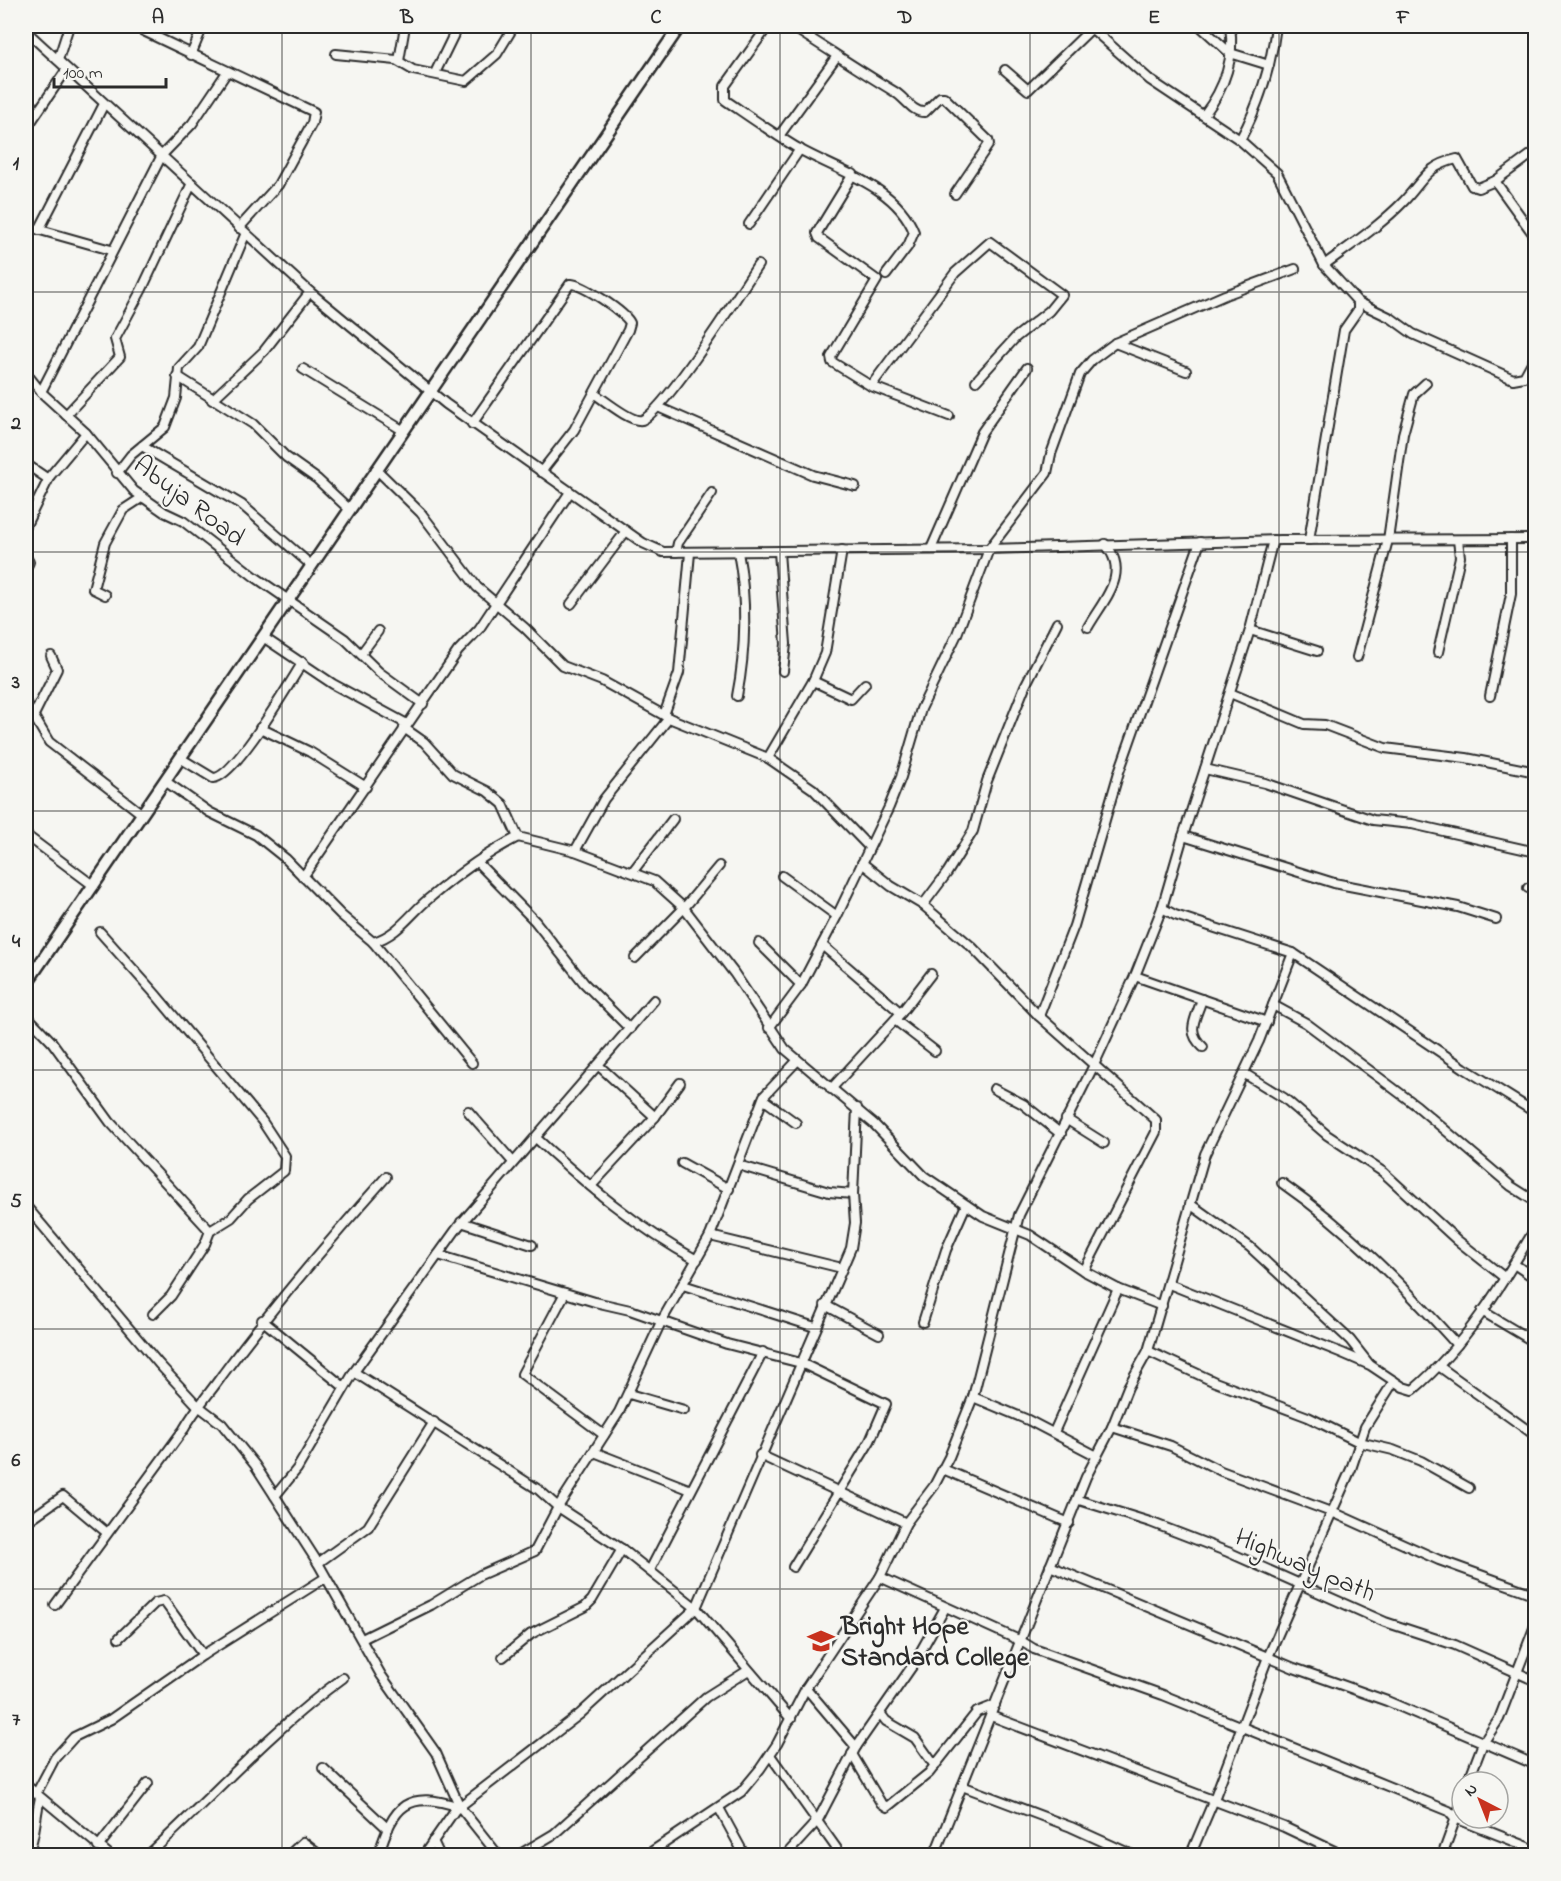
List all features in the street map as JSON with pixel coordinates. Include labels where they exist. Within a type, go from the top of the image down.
[{"type":"street","points":[[58,60],[69,26]]},
{"type":"street","points":[[133,26],[314,112],[315,118],[278,185],[239,228]]},
{"type":"street","points":[[191,55],[203,26]]},
{"type":"street","points":[[399,61],[405,26]]},
{"type":"street","points":[[436,71],[458,26]]},
{"type":"street","points":[[336,54],[399,61],[413,70],[466,81],[497,54],[514,26]]},
{"type":"street","points":[[26,984],[680,26]]},
{"type":"street","points":[[768,26],[729,79],[723,93],[725,100],[800,149],[853,174],[899,208],[909,220],[914,232],[908,246],[886,275]]},
{"type":"street","points":[[791,26],[922,113],[940,97],[944,97],[988,140],[987,150],[955,194]]},
{"type":"street","points":[[1200,26],[1230,53],[1269,65]]},
{"type":"street","points":[[1204,116],[1220,94],[1230,53],[1230,26]]},
{"type":"street","points":[[1240,140],[1258,106],[1276,26]]},
{"type":"street","points":[[1005,70],[1028,90],[1090,27],[1150,80],[1240,140],[1277,173],[1324,265],[1358,302],[1391,318],[1413,334],[1513,379],[1524,377],[1536,355]]},
{"type":"street","points":[[26,31],[162,155],[245,235],[310,292],[472,423],[626,531],[663,552],[989,549],[1273,540],[1536,539]]},
{"type":"street","points":[[779,136],[837,56]]},
{"type":"street","points":[[26,129],[67,69]]},
{"type":"street","points":[[40,392],[56,366],[111,250],[162,155],[192,124],[227,72]]},
{"type":"street","points":[[39,230],[104,104]]},
{"type":"street","points":[[748,224],[800,149]]},
{"type":"street","points":[[1324,265],[1405,200],[1422,177],[1433,167],[1457,159],[1472,186],[1478,188],[1495,181],[1536,151]]},
{"type":"street","points":[[853,174],[817,233],[819,238],[877,280],[831,357],[836,365],[871,386],[948,416]]},
{"type":"street","points":[[1495,181],[1536,238]]},
{"type":"street","points":[[66,415],[120,357],[115,339],[142,289],[192,183]]},
{"type":"street","points":[[26,226],[111,250]]},
{"type":"street","points":[[117,473],[131,455],[165,427],[176,398],[179,368],[198,347],[245,235]]},
{"type":"street","points":[[871,386],[955,273],[990,242],[1062,296],[1049,311],[1016,337],[976,381]]},
{"type":"street","points":[[595,394],[634,420],[642,420],[658,407],[758,265]]},
{"type":"street","points":[[769,1028],[801,985],[837,916],[901,777],[921,709],[957,634],[989,549],[1047,473],[1051,454],[1080,374],[1092,360],[1116,343],[1225,294],[1294,269]]},
{"type":"street","points":[[472,423],[572,282],[593,293],[626,317],[630,323],[595,394],[574,430],[541,472]]},
{"type":"street","points":[[212,400],[264,351],[310,292]]},
{"type":"street","points":[[1310,540],[1344,330],[1358,310],[1358,302]]},
{"type":"street","points":[[1116,343],[1186,371]]},
{"type":"street","points":[[931,549],[982,432],[1027,368]]},
{"type":"street","points":[[303,369],[404,431]]},
{"type":"street","name":"Abuja Road","points":[[26,373],[40,392],[86,433],[117,473],[143,497],[164,512],[183,521],[287,600],[345,639],[379,672],[423,704]]},
{"type":"street","points":[[177,376],[253,424],[286,457],[317,479],[349,509]]},
{"type":"street","points":[[1357,657],[1388,540],[1403,434],[1414,393],[1426,383]]},
{"type":"street","points":[[658,407],[813,476],[855,486]]},
{"type":"street","points":[[26,525],[48,479],[86,433]]},
{"type":"street","points":[[142,446],[242,505],[311,565]]},
{"type":"street","points":[[26,464],[48,479]]},
{"type":"street","points":[[376,470],[421,513],[459,566],[495,604],[525,628],[563,666],[602,681],[666,717],[768,758],[813,789],[869,847]]},
{"type":"street","points":[[303,877],[458,651],[479,628],[570,492]]},
{"type":"street","points":[[676,552],[678,543],[712,493]]},
{"type":"street","points":[[105,595],[93,589],[105,543],[123,510],[143,497]]},
{"type":"street","points":[[571,604],[626,531]]},
{"type":"street","points":[[1490,696],[1511,594],[1511,539]]},
{"type":"street","points":[[649,1854],[741,1792],[770,1755],[806,1688],[880,1577],[906,1523],[943,1470],[963,1428],[1017,1231],[1019,1215],[1094,1065],[1135,976],[1162,908],[1250,630],[1273,540]]},
{"type":"street","points":[[1438,652],[1460,557],[1458,540]]},
{"type":"street","points":[[1039,1016],[1074,926],[1119,771],[1200,542]]},
{"type":"street","points":[[1088,627],[1116,576],[1117,562],[1105,544]]},
{"type":"street","points":[[768,758],[813,681],[825,653],[843,550]]},
{"type":"street","points":[[737,696],[744,641],[742,574],[738,552]]},
{"type":"street","points":[[779,552],[786,644],[783,671]]},
{"type":"street","points":[[575,851],[604,799],[666,717],[679,673],[690,553]]},
{"type":"street","points":[[26,557],[29,562],[26,569]]},
{"type":"street","points":[[923,905],[947,873],[973,831],[987,781],[1025,686],[1057,623]]},
{"type":"street","points":[[1250,630],[1317,651]]},
{"type":"street","points":[[361,654],[378,631]]},
{"type":"street","points":[[263,637],[333,684],[406,726],[453,774],[487,791],[503,804],[518,837]]},
{"type":"street","points":[[33,715],[57,669],[51,656]]},
{"type":"street","points":[[180,758],[213,778],[219,778],[251,743],[303,662]]},
{"type":"street","points":[[813,681],[851,699],[865,684]]},
{"type":"street","points":[[1230,693],[1304,724],[1325,725],[1385,748],[1466,758],[1536,772]]},
{"type":"street","points":[[26,703],[49,742],[142,814]]},
{"type":"street","points":[[260,728],[310,752],[366,787]]},
{"type":"street","points":[[1205,769],[1265,783],[1373,820],[1412,824],[1536,852]]},
{"type":"street","points":[[165,781],[209,812],[256,835],[303,877],[373,942],[472,1063]]},
{"type":"street","points":[[633,871],[673,819]]},
{"type":"street","points":[[26,835],[94,886]]},
{"type":"street","points":[[1183,836],[1334,883],[1458,907],[1496,919]]},
{"type":"street","points":[[373,942],[397,929],[429,897],[518,837],[575,851],[633,871],[654,881],[684,908],[734,973],[769,1028],[797,1061],[856,1108],[924,1176],[966,1205],[1049,1246],[1084,1270],[1118,1289],[1162,1306]]},
{"type":"street","points":[[478,862],[535,921],[584,983],[630,1029]]},
{"type":"street","points":[[862,863],[891,886],[923,905],[972,947],[1039,1016],[1152,1115],[1158,1126],[1084,1270]]},
{"type":"street","points":[[635,957],[684,908],[719,866]]},
{"type":"street","points":[[782,876],[837,916]]},
{"type":"street","points":[[1162,908],[1175,915],[1293,953],[1464,1068],[1536,1113]]},
{"type":"street","points":[[100,932],[239,1092],[285,1156],[284,1171],[248,1199],[231,1218],[210,1231],[205,1244],[171,1296],[153,1314]]},
{"type":"street","points":[[759,943],[801,985]]},
{"type":"street","points":[[822,945],[935,1051]]},
{"type":"street","points":[[934,1856],[1050,1566],[1128,1386],[1148,1351],[1170,1284],[1205,1154],[1245,1074],[1293,953]]},
{"type":"street","points":[[831,1089],[898,1016],[931,974]]},
{"type":"street","points":[[1135,976],[1267,1022]]},
{"type":"street","points":[[1202,999],[1192,1030],[1194,1039],[1203,1047]]},
{"type":"street","points":[[275,1496],[297,1469],[354,1372],[461,1222],[537,1138],[654,1000]]},
{"type":"street","points":[[1273,1005],[1306,1023],[1417,1106],[1511,1186],[1536,1202]]},
{"type":"street","points":[[26,1015],[52,1042],[110,1122],[210,1231]]},
{"type":"street","points":[[362,1639],[431,1605],[480,1575],[535,1551],[558,1506],[594,1452],[628,1394],[661,1322],[698,1260],[729,1189],[763,1099],[771,1086],[797,1061]]},
{"type":"street","points":[[598,1065],[655,1117]]},
{"type":"street","points":[[1245,1074],[1284,1098],[1327,1135],[1383,1172],[1457,1240],[1505,1278]]},
{"type":"street","points":[[591,1186],[655,1117],[680,1083]]},
{"type":"street","points":[[994,1089],[1023,1104],[1061,1134]]},
{"type":"street","points":[[763,1099],[796,1123]]},
{"type":"street","points":[[423,1856],[451,1815],[580,1714],[696,1608],[854,1236],[856,1108]]},
{"type":"street","points":[[468,1111],[513,1162]]},
{"type":"street","points":[[1066,1119],[1104,1143]]},
{"type":"street","points":[[537,1138],[638,1224],[698,1260]]},
{"type":"street","points":[[682,1163],[729,1189]]},
{"type":"street","points":[[738,1165],[829,1192],[853,1194]]},
{"type":"street","points":[[55,1605],[106,1532],[184,1430],[197,1405],[221,1377],[262,1320],[386,1177]]},
{"type":"street","points":[[1282,1183],[1318,1208],[1395,1278],[1457,1345]]},
{"type":"street","points":[[1190,1204],[1250,1247],[1350,1340],[1370,1365]]},
{"type":"street","points":[[923,1322],[946,1250],[966,1205]]},
{"type":"street","points":[[26,1206],[123,1323],[197,1405],[222,1424],[275,1496],[318,1563],[381,1675],[436,1753],[460,1807],[500,1856]]},
{"type":"street","points":[[461,1222],[532,1245]]},
{"type":"street","points":[[1170,1284],[1370,1365],[1413,1390],[1440,1367],[1457,1345],[1505,1278],[1536,1227]]},
{"type":"street","points":[[710,1236],[842,1268]]},
{"type":"street","points":[[438,1255],[630,1310],[727,1344],[801,1363],[886,1404],[870,1441],[793,1567]]},
{"type":"street","points":[[1514,1264],[1536,1279]]},
{"type":"street","points":[[682,1285],[815,1327]]},
{"type":"street","points":[[1054,1432],[1118,1289]]},
{"type":"street","points":[[565,1293],[522,1374],[604,1435]]},
{"type":"street","points":[[825,1305],[879,1334]]},
{"type":"street","points":[[1482,1311],[1536,1343]]},
{"type":"street","points":[[262,1320],[344,1387]]},
{"type":"street","points":[[1148,1351],[1215,1382],[1308,1417],[1359,1442],[1393,1450],[1421,1461],[1468,1488]]},
{"type":"street","points":[[650,1570],[763,1352]]},
{"type":"street","points":[[1440,1367],[1536,1436]]},
{"type":"street","points":[[354,1372],[539,1490],[558,1506],[650,1570],[696,1608],[747,1671],[791,1719]]},
{"type":"street","points":[[1190,1856],[1213,1802],[1239,1727],[1329,1513],[1350,1469],[1359,1442],[1394,1381]]},
{"type":"street","points":[[628,1394],[684,1410]]},
{"type":"street","points":[[973,1397],[1054,1432],[1097,1456]]},
{"type":"street","points":[[318,1563],[368,1527],[434,1422]]},
{"type":"street","points":[[1112,1427],[1171,1446],[1221,1471],[1375,1530],[1439,1560],[1536,1595]]},
{"type":"street","points":[[594,1452],[691,1490]]},
{"type":"street","points":[[760,1455],[837,1493],[906,1523]]},
{"type":"street","points":[[943,1470],[1069,1523]]},
{"type":"street","points":[[26,1522],[63,1496],[106,1532]]},
{"type":"street","name":"Highway path","points":[[1079,1500],[1150,1522],[1228,1552],[1299,1585],[1367,1612],[1385,1622],[1455,1645],[1536,1681]]},
{"type":"street","points":[[503,1658],[531,1634],[585,1607],[592,1600],[622,1549]]},
{"type":"street","points":[[1050,1566],[1268,1657],[1388,1701],[1536,1765]]},
{"type":"street","points":[[880,1577],[1021,1641],[1034,1650],[1162,1695],[1450,1812]]},
{"type":"street","points":[[27,1856],[36,1833],[38,1796],[55,1758],[74,1737],[111,1719],[203,1655],[325,1578]]},
{"type":"street","points":[[119,1638],[155,1603],[164,1601],[203,1655]]},
{"type":"street","points":[[785,1856],[818,1820],[854,1751],[935,1630],[945,1608]]},
{"type":"street","points":[[1473,1770],[1483,1743],[1497,1723],[1536,1623]]},
{"type":"street","points":[[517,1856],[555,1834],[706,1697],[747,1671]]},
{"type":"street","points":[[147,1856],[171,1836],[266,1739],[308,1702],[344,1678]]},
{"type":"street","points":[[806,1688],[854,1751],[881,1803],[887,1808],[935,1766],[972,1716],[982,1708],[995,1705]]},
{"type":"street","points":[[880,1713],[886,1721],[915,1738],[935,1766]]},
{"type":"street","points":[[991,1716],[1284,1827],[1345,1856]]},
{"type":"street","points":[[872,1726],[886,1721]]},
{"type":"street","points":[[770,1755],[842,1856]]},
{"type":"street","points":[[323,1768],[388,1829]]},
{"type":"street","points":[[98,1847],[148,1783]]},
{"type":"street","points":[[26,1785],[111,1856]]},
{"type":"street","points":[[962,1786],[1071,1827],[1136,1856]]},
{"type":"street","points":[[378,1856],[396,1815],[416,1799],[437,1800],[460,1807]]},
{"type":"street","points":[[719,1808],[745,1856]]},
{"type":"street","points":[[1442,1856],[1451,1830]]},
{"type":"street","points":[[1485,1830],[1536,1850]]},
{"type":"street","points":[[433,1840],[440,1856]]},
{"type":"street","points":[[288,1856],[303,1842],[321,1856]]},
{"type":"place","name":"Bright Hope Standard College","points":[[821,1641]]}]
